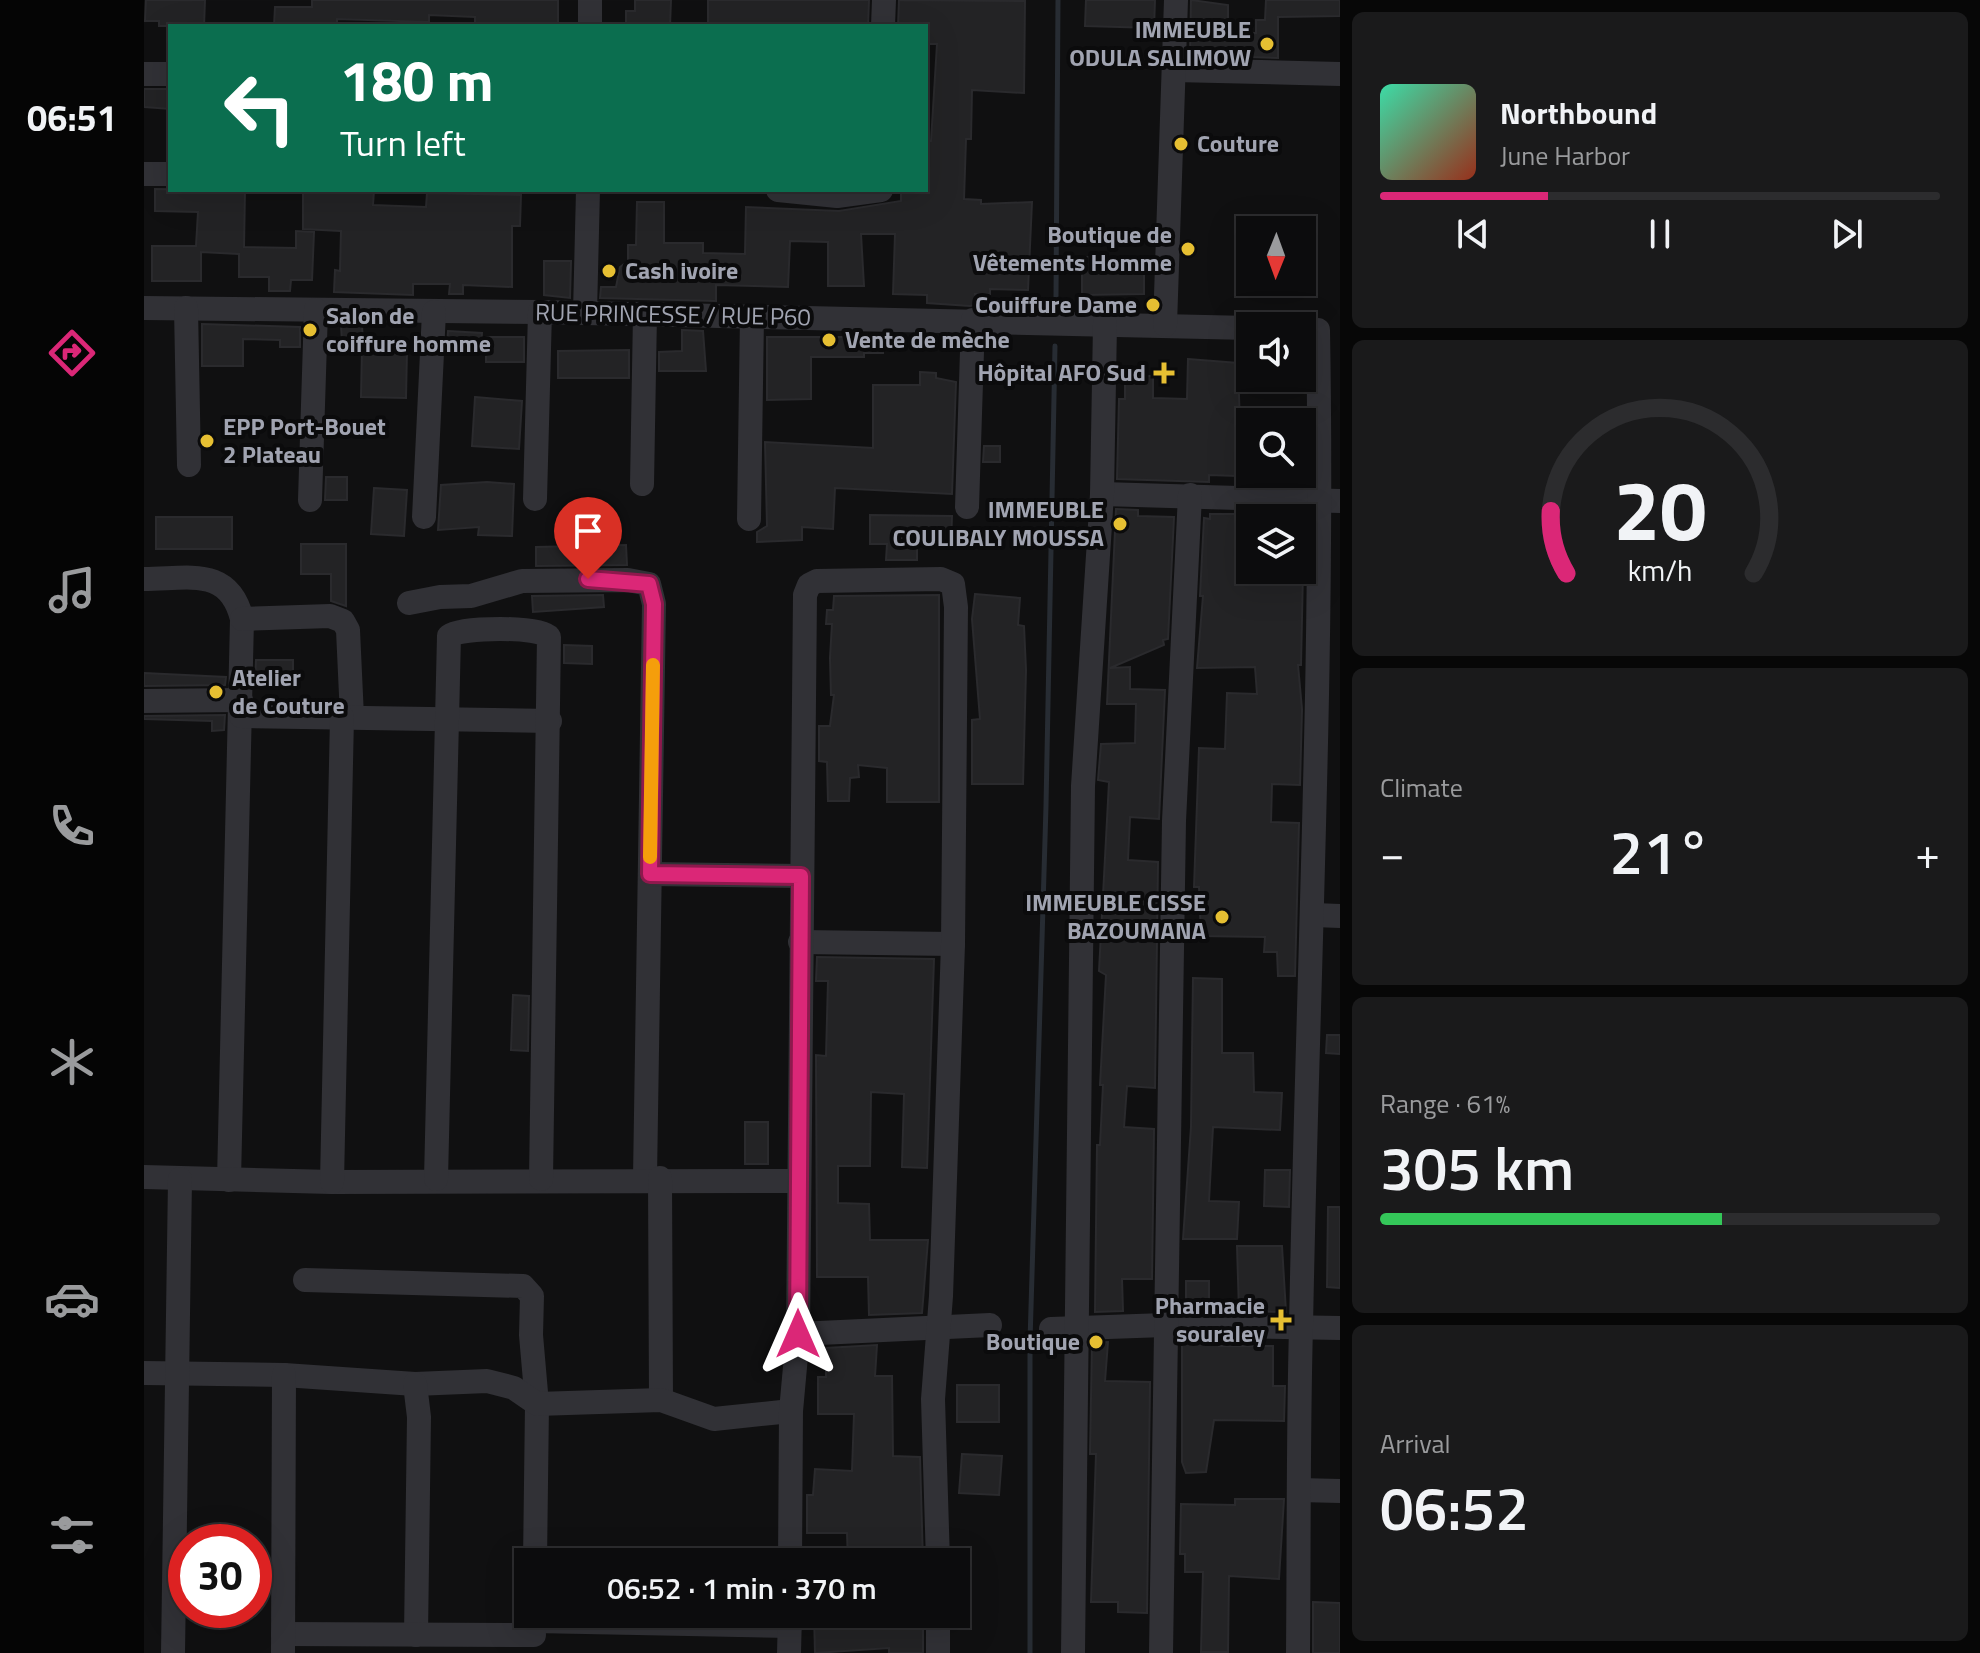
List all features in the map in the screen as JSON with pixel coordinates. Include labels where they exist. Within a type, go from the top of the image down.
[{"type":"street","points":[[590,0],[590,24]]},
{"type":"street","points":[[883,24],[884,0]]},
{"type":"street","points":[[1165,325],[1176,0]]},
{"type":"street","points":[[1174,70],[1340,74]]},
{"type":"street","points":[[144,74],[168,74]]},
{"type":"street","points":[[144,174],[168,174]]},
{"type":"street","points":[[585,313],[588,192]]},
{"type":"street","points":[[798,192],[837,196],[866,192]]},
{"type":"street","name":"RUE PRINCESSE / RUE P60","points":[[144,308],[540,312],[1236,328]]},
{"type":"street","points":[[186,308],[189,465]]},
{"type":"street","points":[[310,500],[316,310]]},
{"type":"street","points":[[424,517],[434,312]]},
{"type":"street","points":[[535,499],[540,312]]},
{"type":"street","points":[[642,484],[645,314]]},
{"type":"street","points":[[749,519],[752,316]]},
{"type":"street","points":[[967,507],[973,320]]},
{"type":"street","points":[[1073,1653],[1083,786],[1102,494],[1105,324]]},
{"type":"street","points":[[1298,1653],[1301,1327],[1330,501],[1320,330]]},
{"type":"street","points":[[1102,494],[1330,501]]},
{"type":"street","points":[[1161,1653],[1174,821],[1190,495]]},
{"type":"street","points":[[144,579],[217,581],[232,591],[242,619],[229,1180]]},
{"type":"street","points":[[790,1548],[791,1411],[798,1334],[805,608],[809,585],[817,581],[941,579],[953,584],[956,607],[953,944],[939,1330],[933,1399],[938,1548]]},
{"type":"street","points":[[409,603],[440,597],[471,596],[522,581],[614,580],[649,584],[654,604],[650,874],[652,1178],[661,1400]]},
{"type":"street","points":[[242,619],[330,616],[343,621],[348,630],[332,1182]]},
{"type":"street","points":[[436,1179],[449,636],[483,630],[545,632],[549,637],[541,1179]]},
{"type":"street","points":[[144,701],[347,717],[550,721]]},
{"type":"street","points":[[650,874],[801,876]]},
{"type":"street","points":[[1314,915],[1340,916]]},
{"type":"street","points":[[800,942],[953,944]]},
{"type":"street","points":[[144,1177],[332,1182],[652,1178],[798,1181]]},
{"type":"street","points":[[173,1653],[180,1179]]},
{"type":"street","points":[[305,1280],[523,1286],[532,1296],[531,1335],[537,1404],[535,1548]]},
{"type":"street","points":[[798,1334],[939,1330],[990,1325]]},
{"type":"street","points":[[1051,1329],[1165,1325],[1340,1328]]},
{"type":"street","points":[[144,1373],[284,1375],[415,1384],[487,1381],[514,1388],[537,1404],[661,1400],[714,1419],[791,1411]]},
{"type":"street","points":[[284,1375],[283,1643],[604,1628]]},
{"type":"street","points":[[415,1384],[419,1417],[416,1635]]},
{"type":"street","points":[[1299,1490],[1340,1491]]},
{"type":"street","points":[[789,1653],[790,1628]]},
{"type":"street","points":[[938,1628],[938,1653]]},
{"type":"building","points":[[146,0],[205,0],[204,24],[159,26],[159,21],[145,21]]},
{"type":"building","points":[[312,0],[558,0],[558,24],[475,24],[475,17],[429,15],[429,22],[337,19],[337,24],[274,24],[275,7],[312,7]]},
{"type":"building","points":[[635,0],[671,0],[670,24],[626,24],[626,11],[635,11]]},
{"type":"building","points":[[708,0],[869,0],[868,24],[708,24]]},
{"type":"building","points":[[899,0],[1025,1],[1024,93],[972,90],[971,139],[966,139],[964,199],[981,200],[981,204],[1032,202],[1028,290],[990,289],[990,294],[975,294],[975,305],[970,306],[927,303],[927,295],[893,294],[895,234],[861,234],[864,286],[828,286],[828,242],[790,241],[788,287],[716,285],[716,301],[600,298],[601,287],[616,287],[620,267],[628,261],[628,245],[636,245],[637,202],[664,202],[664,243],[703,243],[703,253],[745,254],[746,207],[839,211],[901,201],[901,192],[928,192],[928,141],[931,141],[937,44],[928,44],[928,24],[898,24]]},
{"type":"building","points":[[1086,0],[1155,0],[1154,28],[1085,26]]},
{"type":"building","points":[[1191,0],[1228,5],[1228,33],[1256,33],[1256,20],[1265,20],[1266,0],[1340,0],[1340,16],[1278,17],[1278,58],[1190,55]]},
{"type":"building","points":[[144,89],[168,89],[168,109],[144,107]]},
{"type":"building","points":[[155,189],[168,189],[168,192],[245,192],[244,247],[296,248],[296,231],[314,232],[312,280],[291,280],[290,291],[269,291],[269,277],[239,277],[239,254],[201,252],[201,281],[152,281],[152,246],[196,246],[198,212],[155,211]]},
{"type":"building","points":[[303,192],[374,192],[373,205],[426,207],[427,193],[521,195],[520,226],[512,226],[512,287],[463,285],[463,294],[449,294],[450,284],[413,284],[413,295],[334,292],[335,270],[340,271],[341,231],[303,229]]},
{"type":"building","points":[[1082,257],[1144,257],[1144,294],[1082,295]]},
{"type":"building","points":[[544,261],[571,261],[570,298],[544,295]]},
{"type":"building","points":[[202,324],[300,327],[300,347],[280,347],[280,340],[243,339],[243,366],[202,366]]},
{"type":"building","points":[[341,326],[362,326],[363,341],[342,342]]},
{"type":"building","points":[[682,330],[703,331],[706,371],[659,371],[659,352],[682,351]]},
{"type":"building","points":[[448,331],[482,333],[481,349],[447,347]]},
{"type":"building","points":[[486,337],[524,337],[524,362],[486,362]]},
{"type":"building","points":[[767,337],[883,337],[883,353],[864,353],[864,357],[811,357],[811,399],[767,400]]},
{"type":"building","points":[[362,349],[407,350],[406,398],[361,397]]},
{"type":"building","points":[[629,350],[629,378],[558,378],[558,351]]},
{"type":"building","points":[[1188,359],[1236,363],[1239,408],[1236,408],[1236,476],[1209,475],[1209,482],[1117,479],[1119,399],[1125,399],[1125,376],[1153,376],[1153,398],[1187,399]]},
{"type":"building","points":[[920,372],[936,373],[936,378],[956,382],[952,494],[835,488],[833,529],[802,527],[802,540],[757,542],[757,532],[767,526],[765,442],[873,448],[873,385],[920,385]]},
{"type":"building","points":[[475,397],[522,401],[519,449],[472,446]]},
{"type":"building","points":[[984,446],[1000,446],[1000,462],[983,462]]},
{"type":"building","points":[[326,477],[347,477],[347,500],[325,500]]},
{"type":"building","points":[[514,484],[512,536],[478,535],[479,527],[438,530],[441,485]]},
{"type":"building","points":[[374,488],[407,490],[404,536],[371,534]]},
{"type":"building","points":[[1116,509],[1138,510],[1138,516],[1174,517],[1168,639],[1163,640],[1164,645],[1110,668],[1130,667],[1130,689],[1165,690],[1159,819],[1130,817],[1128,860],[1158,862],[1155,1088],[1127,1086],[1124,1127],[1154,1129],[1152,1279],[1122,1279],[1123,1311],[1095,1312],[1097,1145],[1100,1145],[1106,975],[1099,971],[1109,782],[1098,780],[1101,744],[1135,743],[1136,704],[1107,704]]},
{"type":"building","points":[[1210,514],[1236,514],[1236,584],[1303,584],[1301,665],[1298,665],[1302,709],[1300,785],[1272,784],[1271,822],[1299,823],[1295,976],[1278,976],[1277,952],[1264,952],[1265,937],[1201,936],[1199,887],[1194,887],[1199,748],[1225,749],[1227,693],[1257,694],[1255,667],[1197,668],[1203,596],[1200,596],[1204,518],[1210,519]]},
{"type":"building","points":[[870,515],[952,516],[951,544],[917,543],[917,560],[886,560],[887,544],[870,544]]},
{"type":"building","points":[[156,517],[232,517],[232,549],[156,549]]},
{"type":"building","points":[[301,544],[346,544],[346,606],[331,601],[331,574],[301,574]]},
{"type":"building","points":[[626,545],[627,565],[536,566],[536,547]]},
{"type":"building","points":[[975,594],[1020,598],[1018,625],[1024,626],[1026,670],[1023,784],[972,784],[972,720],[980,719],[972,619]]},
{"type":"building","points":[[603,595],[604,607],[533,612],[532,596]]},
{"type":"building","points":[[939,595],[939,802],[887,802],[887,768],[858,765],[859,777],[850,778],[849,801],[828,801],[827,762],[819,761],[819,726],[830,726],[834,695],[831,695],[832,624],[826,624],[827,610],[833,610],[834,596]]},
{"type":"building","points":[[564,645],[592,646],[592,664],[564,663]]},
{"type":"building","points":[[256,660],[293,660],[293,686],[255,686]]},
{"type":"building","points":[[144,673],[226,677],[225,685],[144,686]]},
{"type":"building","points":[[225,715],[224,730],[212,731],[212,721],[144,719],[144,716]]},
{"type":"building","points":[[817,957],[934,959],[927,1168],[902,1167],[904,1094],[871,1092],[870,1166],[838,1166],[838,1203],[869,1204],[870,1240],[928,1240],[922,1313],[869,1315],[868,1277],[817,1277],[816,1055],[826,1056],[828,981],[816,981]]},
{"type":"building","points":[[1193,978],[1222,979],[1222,1053],[1253,1053],[1254,1092],[1282,1093],[1280,1130],[1213,1127],[1209,1201],[1239,1202],[1237,1239],[1183,1239],[1191,1127]]},
{"type":"building","points":[[513,995],[529,996],[528,1051],[511,1050]]},
{"type":"building","points":[[1327,1035],[1340,1035],[1340,1054],[1326,1053]]},
{"type":"building","points":[[745,1122],[768,1122],[768,1164],[745,1164]]},
{"type":"building","points":[[1265,1170],[1290,1170],[1289,1207],[1264,1206]]},
{"type":"building","points":[[1328,1207],[1340,1207],[1340,1288],[1327,1287]]},
{"type":"building","points":[[1237,1246],[1282,1246],[1286,1312],[1239,1311]]},
{"type":"building","points":[[1186,1281],[1209,1281],[1209,1311],[1186,1310]]},
{"type":"building","points":[[1182,1340],[1219,1341],[1219,1346],[1273,1346],[1273,1386],[1285,1386],[1284,1421],[1214,1420],[1206,1472],[1186,1473],[1182,1462]]},
{"type":"building","points":[[1108,1342],[1105,1381],[1150,1382],[1147,1613],[1118,1612],[1118,1602],[1091,1602],[1096,1454],[1090,1454],[1092,1343]]},
{"type":"building","points":[[877,1345],[875,1376],[892,1376],[893,1456],[920,1457],[923,1548],[848,1548],[847,1533],[807,1533],[807,1495],[813,1495],[815,1469],[852,1471],[854,1414],[818,1414],[818,1377],[826,1377],[826,1348]]},
{"type":"building","points":[[957,1385],[999,1385],[999,1422],[957,1422]]},
{"type":"building","points":[[962,1454],[1002,1456],[999,1495],[959,1493]]},
{"type":"building","points":[[1235,1499],[1284,1499],[1279,1579],[1229,1576],[1228,1652],[1201,1652],[1203,1572],[1185,1572],[1185,1554],[1180,1554],[1181,1504],[1235,1505]]},
{"type":"building","points":[[1313,1602],[1340,1603],[1340,1653],[1313,1653]]},
{"type":"building","points":[[814,1628],[923,1628],[923,1653],[889,1653],[889,1648],[815,1653]]},
{"type":"waterway","points":[[1056,297],[1058,0]]},
{"type":"waterway","points":[[1030,1653],[1030,1341],[1046,806],[1055,346]]},
{"type":"slow traffic","points":[[650,857],[653,665]]},
{"type":"place","name":"IMMEUBLE ODULA SALIMOW","points":[[1267,44]]},
{"type":"place","name":"Couture","points":[[1181,144]]},
{"type":"place","name":"Boutique de Vêtements Homme","points":[[1188,249]]},
{"type":"place","name":"Cash ivoire","points":[[609,271]]},
{"type":"place","name":"Couiffure Dame","points":[[1153,305]]},
{"type":"place","name":"Salon de coiffure homme","points":[[310,330]]},
{"type":"place","name":"Vente de mèche","points":[[829,340]]},
{"type":"place","name":"Hôpital AFO Sud","points":[[1164,373]]},
{"type":"place","name":"EPP Port-Bouet 2 Plateau","points":[[207,441]]},
{"type":"place","name":"IMMEUBLE COULIBALY MOUSSA","points":[[1120,524]]},
{"type":"place","name":"Atelier de Couture","points":[[216,692]]},
{"type":"place","name":"IMMEUBLE CISSE BAZOUMANA","points":[[1222,917]]},
{"type":"place","name":"Pharmacie souraley","points":[[1281,1320]]},
{"type":"place","name":"Boutique","points":[[1096,1342]]},
{"type":"route","points":[[588,579],[649,584],[654,604],[650,874],[801,876],[798,1334]]}]
